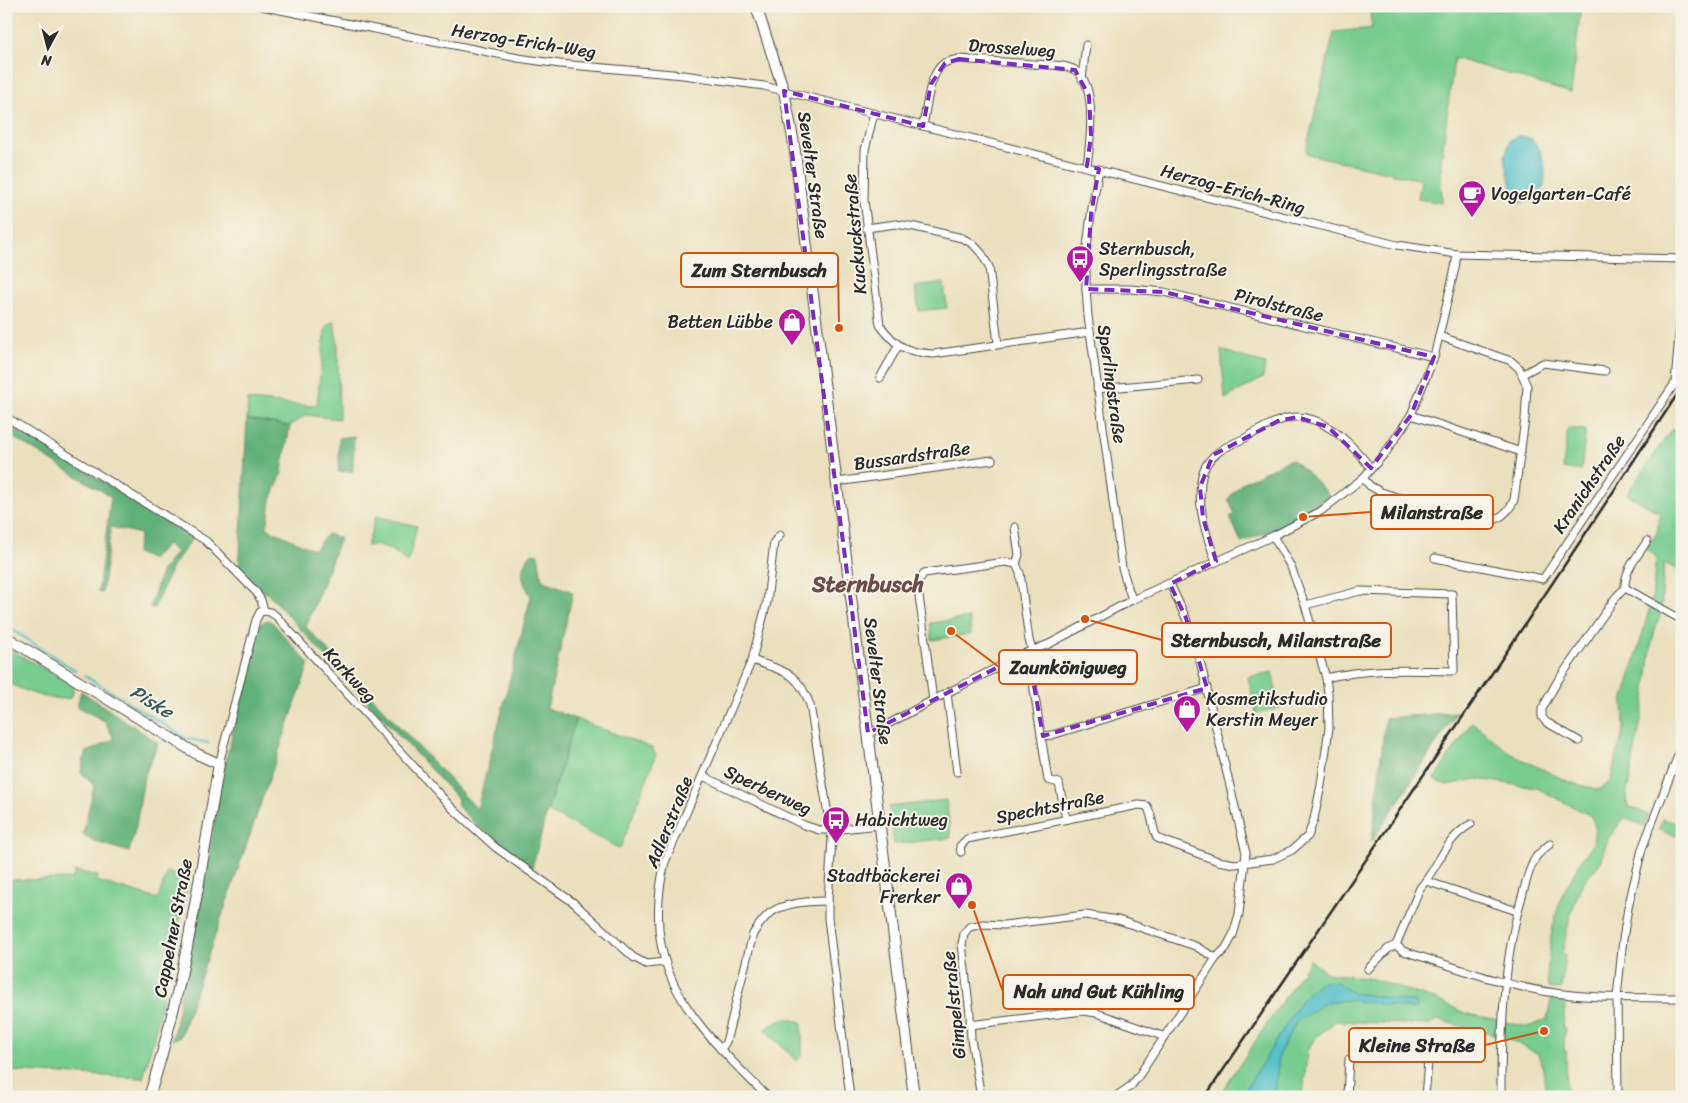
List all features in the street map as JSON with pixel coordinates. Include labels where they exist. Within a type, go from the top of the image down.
[{"type":"street","name":"Herzog-Erich-Weg","points":[[261,6],[518,58],[692,77],[764,86],[784,91]]},
{"type":"street","name":"Sevelter Straße","points":[[756,6],[784,91],[794,144],[914,1097]]},
{"type":"street","points":[[1086,45],[1082,79],[1089,96],[1091,115],[1091,135],[1086,166]]},
{"type":"street","name":"Drosselweg","points":[[923,126],[931,84],[936,72],[945,63],[959,59],[1056,66],[1075,70],[1082,79]]},
{"type":"street","name":"Herzog-Erich-Ring","points":[[784,91],[1099,169],[1397,246],[1457,254],[1682,258]]},
{"type":"street","name":"Kuckuckstraße","points":[[874,113],[865,150],[864,200],[866,228],[880,325],[898,346]]},
{"type":"street","name":"Sperlingstraße","points":[[1099,169],[1086,255],[1086,289],[1097,389],[1122,568],[1132,600]]},
{"type":"street","points":[[866,228],[896,224],[962,238],[973,244],[982,254],[989,267],[998,344]]},
{"type":"street","points":[[868,733],[1029,652],[1049,644],[1132,600],[1273,536],[1321,511],[1363,478],[1395,440],[1411,415],[1434,357],[1457,254]]},
{"type":"street","name":"Pirolstraße","points":[[1086,289],[1131,289],[1164,292],[1434,357]]},
{"type":"street","name":"Kranichstraße","points":[[1435,558],[1543,579],[1675,383],[1682,300]]},
{"type":"street","points":[[880,378],[898,346],[915,353],[933,354],[1090,332]]},
{"type":"street","points":[[1363,478],[1370,486],[1380,492],[1476,522],[1500,518],[1511,507],[1514,500],[1528,395],[1528,386],[1523,374],[1515,364],[1501,357],[1439,336]]},
{"type":"street","points":[[1523,374],[1543,364],[1605,370]]},
{"type":"street","points":[[1097,389],[1198,380]]},
{"type":"street","points":[[1411,415],[1520,452]]},
{"type":"street","name":"Karkweg","points":[[6,417],[206,541],[256,592],[261,600],[264,611],[276,616],[472,828],[495,847],[558,891],[632,957],[646,964],[665,962]]},
{"type":"street","points":[[1216,561],[1202,518],[1200,487],[1204,470],[1213,456],[1228,446],[1286,418],[1312,419],[1328,427],[1359,453],[1371,468]]},
{"type":"street","name":"Bussardstraße","points":[[836,482],[992,460]]},
{"type":"street","points":[[1016,527],[1019,555],[1016,564],[1020,573],[1030,640],[1030,664],[1043,736],[1048,780],[1059,783],[1066,819]]},
{"type":"street","name":"Adlerstraße","points":[[768,1097],[698,1024],[683,1002],[665,962],[660,940],[658,910],[662,877],[671,846],[752,660],[767,602],[774,542],[780,534]]},
{"type":"street","points":[[1246,863],[1272,859],[1292,850],[1308,836],[1314,819],[1321,784],[1329,728],[1326,678],[1306,605],[1291,567],[1273,536]]},
{"type":"street","points":[[1625,588],[1624,580],[1626,574],[1647,541]]},
{"type":"street","points":[[933,700],[918,588],[919,580],[924,573],[1006,562],[1016,564]]},
{"type":"street","points":[[1114,1097],[1131,1086],[1216,958],[1226,948],[1233,934],[1242,902],[1246,853],[1206,688],[1186,618],[1170,584]]},
{"type":"street","points":[[1625,588],[1682,620]]},
{"type":"street","points":[[1579,741],[1546,722],[1542,717],[1542,709],[1557,682],[1616,596],[1625,588]]},
{"type":"street","points":[[1306,605],[1360,591],[1452,594],[1454,671],[1383,669],[1348,673],[1326,678]]},
{"type":"street","name":"Cappelner Straße","points":[[149,1097],[167,1038],[177,993],[220,764],[256,620],[260,612],[264,611]]},
{"type":"street","points":[[6,637],[197,754],[220,764]]},
{"type":"street","points":[[752,660],[788,673],[805,690],[810,705],[832,839],[828,902],[850,1097]]},
{"type":"street","points":[[1043,736],[1052,735],[1206,688]]},
{"type":"street","points":[[947,693],[957,772]]},
{"type":"street","points":[[1618,1097],[1617,997],[1623,939],[1635,877],[1652,821],[1682,745]]},
{"type":"street","name":"Sperberweg","points":[[703,776],[804,825],[820,830],[880,825]]},
{"type":"street","name":"Spechtstraße","points":[[961,852],[960,846],[967,839],[1066,819],[1147,806],[1151,813],[1154,832],[1157,838],[1218,861],[1235,864],[1246,863]]},
{"type":"street","points":[[1368,969],[1388,949],[1396,945],[1420,888],[1460,830],[1471,824]]},
{"type":"street","points":[[1501,1097],[1501,1030],[1506,983],[1518,911],[1528,876],[1536,857],[1550,844]]},
{"type":"street","points":[[1426,881],[1518,911]]},
{"type":"street","points":[[721,1049],[726,1042],[754,934],[760,923],[772,912],[790,905],[828,902]]},
{"type":"street","name":"Gimpelstraße","points":[[981,1097],[970,1039],[962,944],[964,934],[969,927],[983,924],[1004,925],[1085,915],[1118,920],[1195,946],[1216,958]]},
{"type":"street","points":[[1396,945],[1403,951],[1506,983],[1556,993],[1617,997],[1682,998]]},
{"type":"street","points":[[970,1025],[1083,1012],[1097,1013],[1165,1037]]},
{"type":"street","points":[[1347,1097],[1349,1059]]},
{"type":"street","points":[[1425,1097],[1428,1062]]},
{"type":"highlighted area","points":[[959,59],[1075,70],[1089,96],[1091,135],[1087,166],[1099,169],[1091,214],[1086,289],[1164,292],[1434,357],[1411,415],[1371,468],[1328,427],[1297,417],[1278,421],[1213,455],[1200,487],[1203,518],[1216,561],[1170,584],[1186,618],[1207,688],[1043,736],[1028,652],[868,733],[784,91],[923,126],[931,84],[945,63]]},
{"type":"green space","points":[[1369,6],[1581,6],[1571,93],[1454,58],[1441,164],[1442,203],[1418,199],[1421,180],[1308,154],[1306,151],[1334,32],[1372,28]]},
{"type":"green space","points":[[944,283],[947,308],[919,311],[915,287]]},
{"type":"green space","points":[[334,321],[338,346],[339,419],[306,415],[290,426],[247,419],[248,400],[310,406],[317,404],[325,331],[327,325]]},
{"type":"green space","points":[[1221,350],[1265,364],[1263,378],[1225,399]]},
{"type":"green space","points":[[247,419],[290,426],[281,476],[271,500],[267,528],[314,550],[327,534],[340,538],[306,627],[477,809],[531,596],[522,574],[525,564],[532,553],[538,554],[542,580],[573,592],[547,708],[576,719],[547,811],[532,868],[493,839],[457,806],[458,799],[266,592],[258,589],[239,570]]},
{"type":"green space","points":[[6,421],[193,538],[173,565],[154,608],[150,607],[162,570],[176,552],[167,544],[152,560],[136,553],[140,534],[111,527],[102,593],[98,592],[111,497],[6,433]]},
{"type":"green space","points":[[1682,426],[1682,572],[1664,563],[1661,613],[1651,647],[1645,699],[1626,798],[1628,806],[1649,815],[1645,826],[1624,818],[1608,839],[1599,865],[1580,888],[1570,917],[1562,954],[1565,955],[1561,989],[1548,988],[1547,975],[1551,935],[1561,897],[1582,859],[1593,844],[1595,826],[1591,816],[1537,788],[1477,779],[1447,785],[1434,779],[1472,722],[1510,753],[1569,782],[1599,790],[1610,781],[1624,728],[1623,702],[1652,600],[1656,556],[1646,549],[1657,533],[1660,513],[1627,494],[1672,429]]},
{"type":"green space","points":[[1568,428],[1586,430],[1581,471],[1563,468]]},
{"type":"green space","points":[[354,436],[353,471],[339,472],[339,438]]},
{"type":"green space","points":[[1291,459],[1306,471],[1331,497],[1321,505],[1288,523],[1241,542],[1230,517],[1235,514],[1228,499],[1242,483]]},
{"type":"green space","points":[[376,516],[417,526],[408,563],[384,547],[367,546]]},
{"type":"green space","points":[[969,618],[971,634],[932,640],[930,623]]},
{"type":"green space","points":[[267,620],[272,622],[309,664],[180,1037],[172,1040],[226,759],[260,624]]},
{"type":"green space","points":[[6,647],[73,686],[71,698],[46,697],[6,682]]},
{"type":"green space","points":[[1272,672],[1280,708],[1256,713],[1248,677]]},
{"type":"green space","points":[[81,691],[158,743],[144,777],[136,826],[129,852],[93,841],[83,834],[94,786],[81,773],[85,753],[114,739],[105,721],[77,707]]},
{"type":"green space","points":[[1457,712],[1372,841],[1385,718]]},
{"type":"green space","points":[[576,719],[652,748],[656,755],[620,849],[547,811]]},
{"type":"green space","points":[[946,800],[951,838],[894,844],[889,807]]},
{"type":"green space","points":[[1663,819],[1682,825],[1682,838],[1658,830]]},
{"type":"green space","points":[[75,871],[98,876],[97,881],[158,899],[167,872],[189,879],[156,1029],[143,1078],[6,1071],[6,880],[72,879]]},
{"type":"green space","points":[[1310,960],[1327,973],[1373,979],[1434,999],[1465,1013],[1528,1027],[1547,1019],[1552,995],[1561,996],[1565,1007],[1563,1028],[1565,1028],[1564,1051],[1566,1051],[1567,1097],[1546,1097],[1543,1069],[1538,1054],[1505,1037],[1437,1020],[1427,1025],[1336,1021],[1316,1037],[1307,1051],[1303,1097],[1218,1097]]},
{"type":"green space","points":[[785,1018],[802,1022],[802,1054],[797,1061],[765,1030]]},
{"type":"water","points":[[1518,136],[1529,138],[1538,148],[1544,162],[1545,176],[1542,190],[1536,197],[1516,204],[1505,156],[1510,140]]},
{"type":"water","points":[[1320,982],[1337,982],[1351,992],[1416,1003],[1417,1007],[1415,1009],[1351,1000],[1326,1002],[1297,1021],[1279,1054],[1275,1097],[1241,1097],[1302,999]]},
{"type":"waterway","name":"Piske","points":[[6,626],[75,670]]},
{"type":"waterway","name":"Piske","points":[[85,676],[186,738],[208,743]]},
{"type":"railway","points":[[1205,1097],[1505,654],[1682,387]]},
{"type":"place","name":"Vogelgarten-Café","points":[[1472,218]]},
{"type":"place","name":"Sternbusch, Sperlingsstraße","points":[[1080,283]]},
{"type":"place","name":"Zum Sternbusch","points":[[839,328]]},
{"type":"place","name":"Betten Lübbe","points":[[792,346]]},
{"type":"place","name":"Milanstraße","points":[[1303,517]]},
{"type":"place","name":"Sternbusch, Milanstraße","points":[[1085,619]]},
{"type":"place","name":"Zaunkönigweg","points":[[951,631]]},
{"type":"place","name":"Kosmetikstudio Kerstin Meyer","points":[[1187,733]]},
{"type":"place","name":"Habichtweg","points":[[836,844]]},
{"type":"place","name":"Nah und Gut Kühling","points":[[972,905]]},
{"type":"place","name":"Stadtbäckerei Frerker","points":[[959,910]]},
{"type":"place","name":"Kleine Straße","points":[[1544,1031]]},
{"type":"district","name":"Sternbusch","points":[[868,584]]}]
